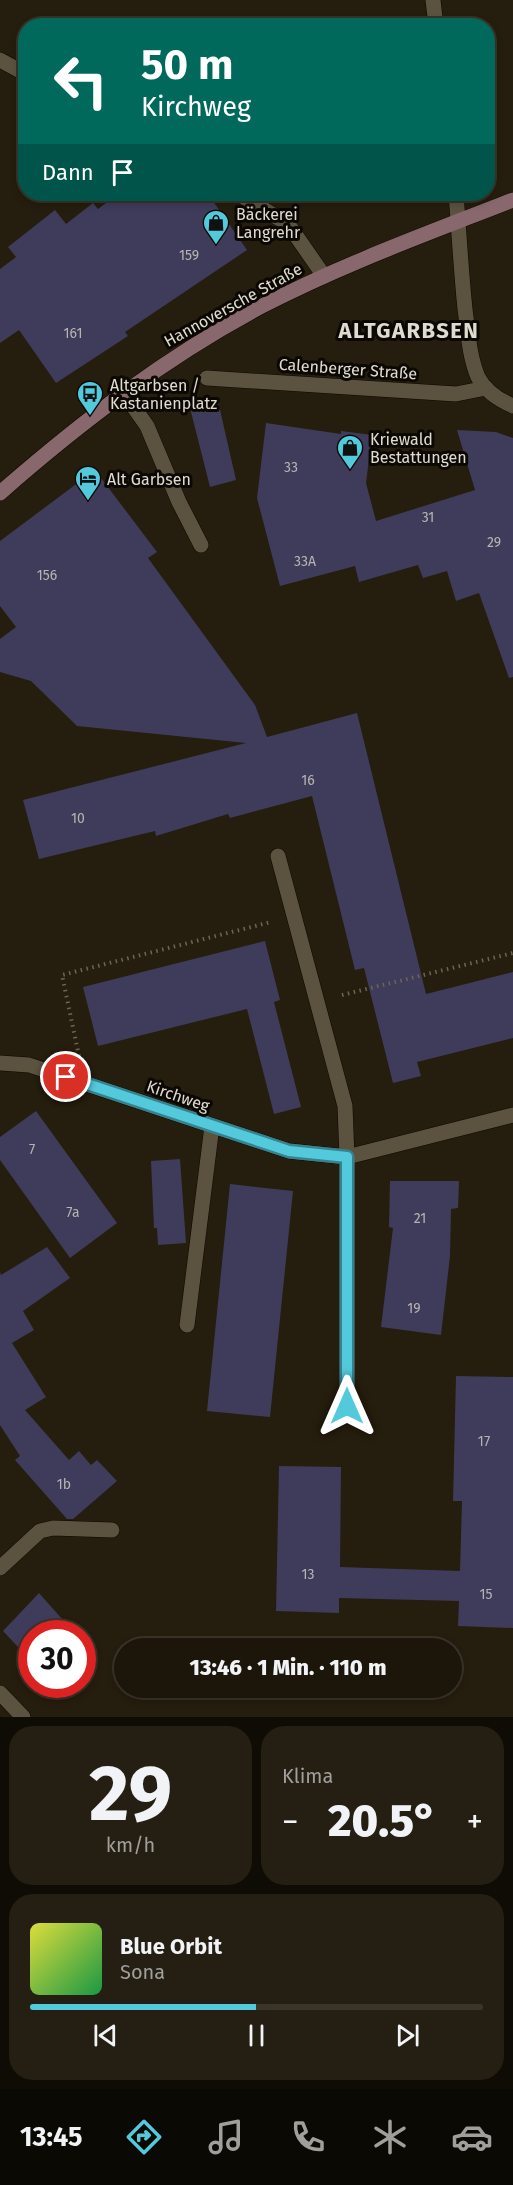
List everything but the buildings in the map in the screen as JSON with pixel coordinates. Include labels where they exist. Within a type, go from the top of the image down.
[{"type":"main road","name":"Hannoversche Straße","points":[[0,493],[48,451],[123,392],[183,351],[221,329],[324,276],[513,200]]},
{"type":"street","points":[[433,0],[435,18]]},
{"type":"street","points":[[0,60],[18,70]]},
{"type":"street","points":[[250,201],[288,224],[324,276]]},
{"type":"street","points":[[456,201],[469,346],[478,377],[486,388],[499,400],[513,406]]},
{"type":"street","name":"Calenberger Straße","points":[[207,378],[456,394],[486,388]]},
{"type":"street","points":[[123,392],[147,426],[179,502],[201,545]]},
{"type":"street","points":[[278,856],[345,1106],[347,1406]]},
{"type":"street","name":"Kirchweg","points":[[0,1062],[29,1065],[289,1151],[347,1157],[513,1115]]},
{"type":"street","points":[[187,1325],[212,1126]]},
{"type":"street","points":[[0,1568],[40,1531],[53,1528],[112,1530]]},
{"type":"street","points":[[0,1693],[23,1717]]},
{"type":"path","points":[[85,1083],[62,975],[295,916]]},
{"type":"path","points":[[318,1001],[513,953]]},
{"type":"place","name":"Bäckerei Langrehr","points":[[216,246]]},
{"type":"place","name":"Altgarbsen / Kastanienplatz","points":[[90,417]]},
{"type":"place","name":"Kriewald Bestattungen","points":[[350,471]]},
{"type":"place","name":"Alt Garbsen","points":[[88,502]]},
{"type":"district","name":"ALTGARBSEN","points":[[409,330]]},
{"type":"route","points":[[66,1077],[289,1151],[347,1157],[347,1406]]}]
